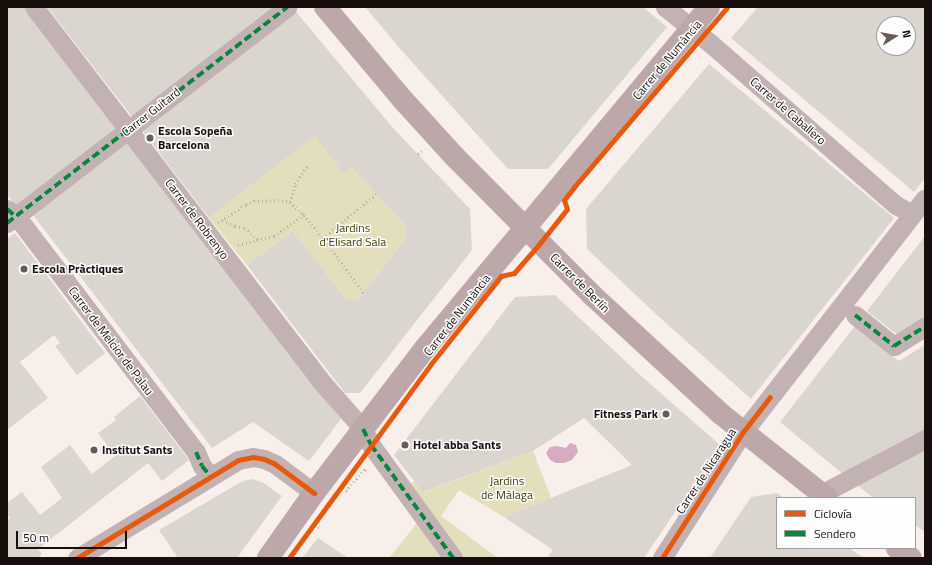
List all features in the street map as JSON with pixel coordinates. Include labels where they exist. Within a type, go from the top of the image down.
[{"type":"main road","name":"Carrer de Berlín","points":[[325,7],[404,101],[478,181],[636,338],[743,432],[824,496]]},
{"type":"main road","name":"Carrer de Numància","points":[[268,558],[314,493],[434,338],[708,7]]},
{"type":"main road","points":[[898,549],[910,558]]},
{"type":"street","name":"Carrer de Robrenyo","points":[[34,7],[319,379],[363,429],[371,444],[385,460],[453,558]]},
{"type":"street","name":"Carrer Guitard","points":[[10,216],[128,129],[287,7]]},
{"type":"street","name":"Carrer de Caballero","points":[[665,7],[896,206],[912,214]]},
{"type":"street","name":"Carrer de Nicaragua","points":[[662,558],[743,432],[925,198]]},
{"type":"street","name":"Carrer de Melcior de Palau","points":[[10,216],[196,452],[202,466],[210,476]]},
{"type":"street","points":[[855,315],[894,346],[925,327]]},
{"type":"street","points":[[824,496],[925,438]]},
{"type":"street","points":[[78,558],[238,460],[252,457],[264,459],[275,464],[314,493]]},
{"type":"path","points":[[418,154],[426,147]]},
{"type":"path","points":[[290,202],[295,184],[308,166]]},
{"type":"path","points":[[323,238],[376,194]]},
{"type":"path","points":[[218,223],[246,204],[254,201],[282,200],[290,202],[304,215],[323,238],[363,293]]},
{"type":"path","points":[[232,241],[236,246],[274,236],[304,215]]},
{"type":"path","points":[[223,220],[235,226],[245,228],[259,240]]},
{"type":"path","points":[[336,492],[343,486],[348,490],[366,468]]},
{"type":"path","points":[[310,530],[318,518]]},
{"type":"path","points":[[315,525],[320,528]]},
{"type":"green space","name":"Jardins d'Elisard Sala","points":[[315,136],[343,174],[352,168],[406,226],[406,238],[357,301],[346,299],[293,231],[247,265],[209,218]]},
{"type":"green space","name":"Jardins de Màlaga","points":[[533,451],[551,498],[504,517],[459,490],[441,516],[498,558],[389,558],[421,518],[403,487],[415,481],[424,492]]},
{"type":"shaded area","points":[[570,443],[576,445],[578,452],[572,460],[564,463],[556,463],[550,460],[546,453],[550,447],[556,446],[566,448]]},
{"type":"building","points":[[7,7],[25,7],[120,129],[17,208],[7,194]]},
{"type":"building","points":[[47,7],[277,7],[133,118]]},
{"type":"building","points":[[292,7],[393,128],[470,209],[472,250],[360,393],[345,393],[247,265],[293,231],[346,299],[357,301],[406,238],[406,226],[352,168],[343,174],[315,136],[209,218],[138,125]]},
{"type":"building","points":[[365,7],[643,7],[667,27],[548,169],[508,169],[402,51]]},
{"type":"building","points":[[758,7],[925,7],[925,178],[914,192],[731,38]]},
{"type":"building","points":[[709,64],[894,218],[751,399],[657,315],[587,249],[586,209]]},
{"type":"building","points":[[124,137],[341,419],[309,461],[253,422],[212,448],[30,211]]},
{"type":"building","points":[[15,233],[105,353],[77,375],[55,346],[60,343],[54,335],[20,362],[48,398],[7,430],[7,239]]},
{"type":"building","points":[[925,236],[925,320],[899,336],[867,311]]},
{"type":"building","points":[[555,295],[640,375],[720,445],[644,558],[547,558],[553,550],[504,517],[632,465],[584,418],[533,451],[423,492],[394,455],[515,297]]},
{"type":"building","points":[[855,326],[899,361],[925,345],[925,432],[844,475],[780,422]]},
{"type":"building","points":[[140,396],[189,460],[162,481],[148,463],[38,549],[42,554],[37,558],[7,558],[7,520],[10,518],[7,514],[7,503],[22,492],[40,515],[62,498],[41,467],[70,445],[92,474],[115,456],[98,433],[116,420],[114,417]]},
{"type":"building","points":[[925,444],[925,532],[916,526],[916,497],[873,497],[854,483]]},
{"type":"building","points":[[251,479],[262,482],[282,496],[237,558],[178,558],[159,530],[241,482]]},
{"type":"building","points":[[777,493],[783,497],[776,497],[776,549],[850,549],[864,558],[710,558],[751,497]]},
{"type":"building","points":[[318,538],[348,558],[302,558]]},
{"type":"marked path","points":[[7,223],[287,7]]},
{"type":"marked path","points":[[7,209],[15,216]]},
{"type":"marked path","points":[[855,315],[894,346],[925,327]]},
{"type":"marked path","points":[[363,429],[371,445],[453,558]]},
{"type":"marked path","points":[[196,452],[202,466],[210,476]]},
{"type":"cycle path","points":[[289,558],[430,365],[501,276],[514,273],[540,243],[567,209],[564,200],[574,187],[727,7]]},
{"type":"cycle path","points":[[662,558],[743,432],[770,397]]},
{"type":"cycle path","points":[[77,558],[238,460],[253,457],[264,459],[275,464],[314,493]]},
{"type":"place","name":"Escola Sopeña Barcelona","points":[[150,138]]},
{"type":"place","name":"Escola Pràctiques","points":[[24,269]]},
{"type":"place","name":"Fitness Park","points":[[666,414]]},
{"type":"place","name":"Hotel abba Sants","points":[[405,445]]},
{"type":"place","name":"Institut Sants","points":[[94,450]]}]
